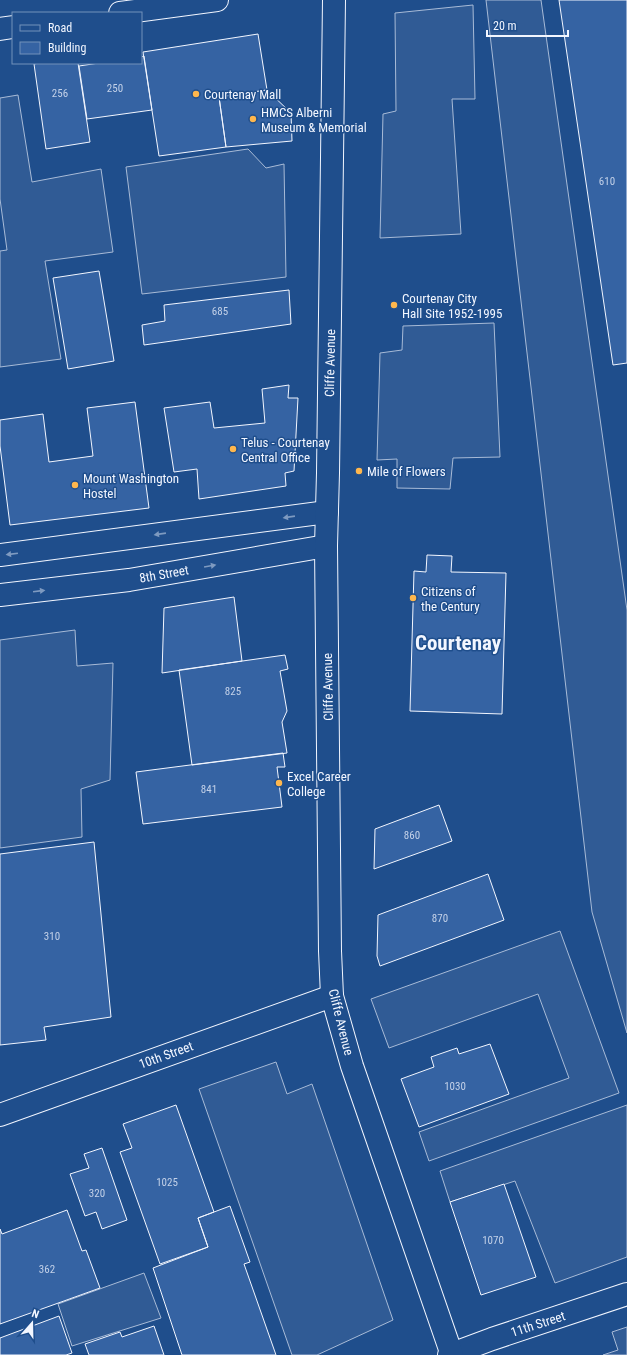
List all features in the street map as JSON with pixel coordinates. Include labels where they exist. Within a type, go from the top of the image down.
[{"type":"main road","points":[[127,12],[216,0]]},
{"type":"main road","name":"Cliffe Avenue","points":[[334,0],[326,546],[330,951],[332,996],[352,1066],[451,1355]]},
{"type":"main road","points":[[0,29],[12,27]]},
{"type":"main road","points":[[0,555],[327,512]]},
{"type":"main road","name":"8th Street","points":[[0,595],[129,580],[326,546]]},
{"type":"main road","name":"10th Street","points":[[0,1115],[332,996]]},
{"type":"main road","name":"11th Street","points":[[451,1355],[492,1339],[627,1294]]},
{"type":"shaded area","points":[[486,0],[541,0],[627,610],[627,1033],[592,912]]},
{"type":"shaded area","points":[[473,5],[475,99],[452,99],[461,234],[380,238],[383,114],[396,111],[395,13]]},
{"type":"shaded area","points":[[18,95],[32,182],[101,169],[113,252],[45,261],[61,359],[0,367],[0,251],[7,250],[0,199],[0,98]]},
{"type":"shaded area","points":[[248,149],[266,168],[284,164],[286,277],[142,294],[126,167]]},
{"type":"shaded area","points":[[494,323],[500,457],[453,458],[450,489],[397,488],[397,459],[377,460],[380,353],[402,350],[403,326]]},
{"type":"shaded area","points":[[75,630],[77,666],[113,663],[110,780],[81,789],[82,837],[0,848],[0,640]]},
{"type":"shaded area","points":[[560,931],[619,1093],[429,1161],[419,1132],[569,1078],[538,994],[389,1048],[371,999]]},
{"type":"shaded area","points":[[276,1062],[287,1094],[312,1084],[393,1320],[317,1355],[292,1355],[199,1089]]},
{"type":"shaded area","points":[[627,1105],[627,1257],[555,1283],[515,1181],[450,1202],[440,1171]]},
{"type":"shaded area","points":[[144,1273],[161,1318],[72,1346],[58,1304]]},
{"type":"shaded area","points":[[627,1327],[627,1355],[603,1355],[618,1350],[612,1332]]},
{"type":"building","points":[[559,0],[627,0],[627,363],[613,365]]},
{"type":"building","name":"Courtenay Mall","points":[[258,34],[267,90],[219,97],[226,147],[159,156],[143,52]]},
{"type":"building","points":[[144,56],[152,110],[87,119],[79,66],[92,64],[142,64],[142,57]]},
{"type":"building","points":[[34,64],[78,64],[90,142],[46,149]]},
{"type":"building","points":[[267,90],[291,113],[292,141],[226,147],[219,97]]},
{"type":"building","points":[[99,271],[114,361],[68,369],[53,278]]},
{"type":"building","points":[[289,290],[291,324],[144,345],[142,325],[165,321],[164,305]]},
{"type":"building","name":"Telus - Courtenay Central Office","points":[[289,385],[288,398],[298,398],[294,471],[285,473],[286,486],[199,499],[197,469],[174,472],[164,408],[210,402],[214,428],[265,423],[262,389]]},
{"type":"building","name":"Mount Washington Hostel","points":[[135,402],[149,508],[10,525],[0,446],[0,420],[43,414],[49,462],[93,456],[87,408]]},
{"type":"building","points":[[427,555],[452,556],[451,572],[506,573],[502,714],[410,711],[414,571],[426,572]]},
{"type":"building","points":[[234,597],[242,661],[162,673],[164,608]]},
{"type":"building","points":[[285,655],[288,669],[280,671],[287,711],[282,722],[287,753],[192,765],[179,670]]},
{"type":"building","points":[[283,753],[285,767],[277,767],[282,807],[143,824],[136,772]]},
{"type":"building","points":[[439,805],[452,841],[374,869],[375,829]]},
{"type":"building","points":[[94,842],[111,1017],[44,1027],[46,1040],[0,1045],[0,854]]},
{"type":"building","points":[[488,874],[504,920],[380,966],[377,956],[378,915]]},
{"type":"building","points":[[490,1044],[509,1094],[419,1127],[401,1079],[434,1067],[431,1057],[457,1048],[459,1054]]},
{"type":"building","points":[[176,1105],[214,1212],[198,1218],[208,1247],[160,1264],[120,1152],[132,1148],[123,1124]]},
{"type":"building","points":[[102,1148],[127,1220],[102,1229],[96,1212],[85,1216],[70,1174],[89,1168],[84,1154]]},
{"type":"building","points":[[504,1184],[536,1277],[481,1295],[450,1202]]},
{"type":"building","points":[[230,1206],[250,1262],[244,1264],[276,1355],[182,1355],[153,1268],[208,1247],[198,1218]]},
{"type":"building","points":[[67,1210],[82,1251],[86,1250],[100,1288],[0,1324],[0,1229],[2,1234]]},
{"type":"building","points":[[59,1316],[72,1353],[66,1355],[0,1355],[0,1338]]},
{"type":"building","points":[[154,1326],[164,1355],[89,1355],[85,1344],[120,1332],[122,1337]]},
{"type":"place","name":"Courtenay Mall","points":[[196,94]]},
{"type":"place","name":"HMCS Alberni Museum & Memorial","points":[[253,119]]},
{"type":"place","name":"Courtenay City Hall Site 1952-1995","points":[[394,305]]},
{"type":"place","name":"Telus - Courtenay Central Office","points":[[233,449]]},
{"type":"place","name":"Mile of Flowers","points":[[359,471]]},
{"type":"place","name":"Mount Washington Hostel","points":[[75,485]]},
{"type":"place","name":"Citizens of the Century","points":[[413,598]]},
{"type":"place","name":"Excel Career College","points":[[279,783]]},
{"type":"district","name":"Courtenay","points":[[458,643]]}]
